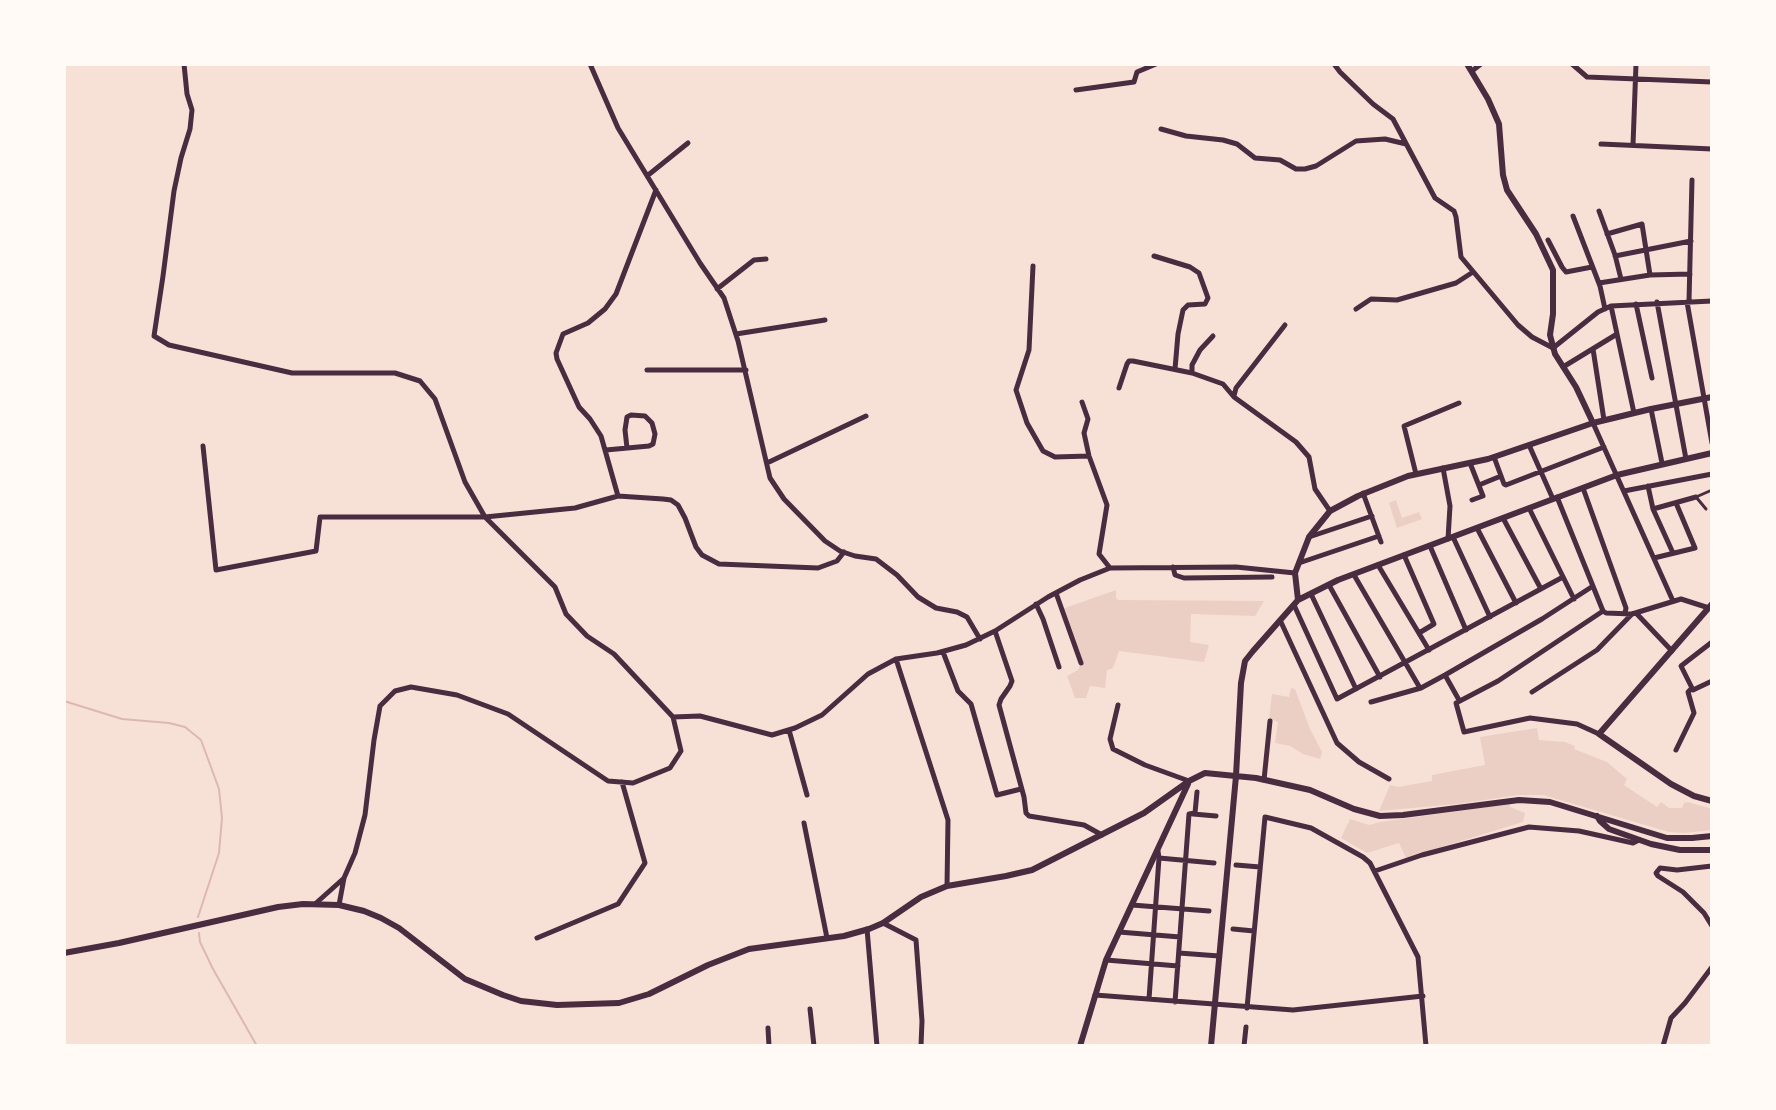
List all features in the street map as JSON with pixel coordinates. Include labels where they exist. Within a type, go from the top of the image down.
[{"type":"street","points":[[184,64],[192,110],[190,129],[174,191],[154,336],[169,345],[292,373],[395,373],[420,381],[435,399],[465,482],[485,517],[555,587],[566,614],[576,625],[614,654],[673,717],[681,751],[670,768],[633,783],[608,781],[508,714],[457,695],[411,687],[395,691],[380,706],[365,815],[355,853],[344,878],[339,905]]},
{"type":"street","points":[[590,64],[618,128],[724,298],[746,370],[770,478],[784,499],[825,541],[855,556],[876,559],[918,597],[936,608],[967,617],[980,639]]},
{"type":"street","points":[[1076,90],[1134,82],[1137,72],[1156,64]]},
{"type":"street","points":[[1334,64],[1373,104],[1393,119],[1435,198],[1454,211],[1461,257],[1518,325],[1553,348]]},
{"type":"street","points":[[1481,64],[1470,68],[1499,124],[1507,190],[1536,234],[1553,270],[1550,335],[1553,348],[1576,387],[1673,601]]},
{"type":"street","points":[[1572,64],[1587,77],[1712,82]]},
{"type":"street","points":[[1633,145],[1636,64]]},
{"type":"street","points":[[1161,129],[1237,144],[1255,158],[1280,160],[1296,169],[1316,166],[1356,141],[1385,139],[1407,145]]},
{"type":"street","points":[[647,176],[688,143]]},
{"type":"street","points":[[1601,144],[1712,149]]},
{"type":"street","points":[[1692,180],[1688,301],[1708,398],[1712,443]]},
{"type":"street","points":[[618,496],[601,436],[579,407],[556,353],[563,334],[588,323],[605,309],[616,294],[656,190]]},
{"type":"street","points":[[1599,211],[1621,279]]},
{"type":"street","points":[[1573,216],[1617,334],[1634,413]]},
{"type":"street","points":[[1607,234],[1642,224],[1650,275]]},
{"type":"street","points":[[1548,240],[1566,272],[1592,267]]},
{"type":"street","points":[[1615,256],[1691,241]]},
{"type":"street","points":[[1154,256],[1190,267],[1199,273],[1208,298],[1205,304],[1188,305],[1183,310],[1175,369]]},
{"type":"street","points":[[717,289],[754,260],[766,259]]},
{"type":"street","points":[[1033,266],[1029,350],[1016,390],[1027,423],[1043,451],[1055,457],[1089,456]]},
{"type":"street","points":[[1356,309],[1371,299],[1397,300],[1456,283],[1473,272]]},
{"type":"street","points":[[1599,283],[1650,275],[1690,274]]},
{"type":"street","points":[[1553,348],[1598,312],[1608,308],[1657,302],[1712,301]]},
{"type":"street","points":[[1657,302],[1686,459]]},
{"type":"street","points":[[1636,304],[1652,378]]},
{"type":"street","points":[[736,334],[825,320]]},
{"type":"street","points":[[1234,397],[1236,388],[1285,325]]},
{"type":"street","points":[[1563,367],[1617,334]]},
{"type":"street","points":[[1192,373],[1192,365],[1200,350],[1213,336]]},
{"type":"street","points":[[1593,349],[1604,420]]},
{"type":"street","points":[[1119,388],[1129,361],[1192,373],[1223,384],[1234,397],[1296,442],[1309,457],[1315,489],[1330,511]]},
{"type":"street","points":[[647,370],[746,370]]},
{"type":"street","points":[[1563,577],[1337,699],[1296,603],[1295,573],[1309,537],[1330,511],[1363,493],[1416,474],[1494,457],[1593,423],[1708,398]]},
{"type":"street","points":[[1082,402],[1088,419],[1084,433],[1089,456],[1107,505],[1099,554],[1110,568]]},
{"type":"street","points":[[1416,474],[1404,426],[1459,403]]},
{"type":"street","points":[[1651,409],[1662,463]]},
{"type":"street","points":[[606,450],[627,448],[653,444],[655,434],[652,423],[645,416],[627,417],[627,448]]},
{"type":"street","points":[[767,463],[866,416]]},
{"type":"street","points":[[1529,445],[1603,611],[1631,613],[1681,599],[1710,606],[1599,734]]},
{"type":"street","points":[[203,446],[216,570],[316,551],[320,517],[485,517],[575,508],[618,496],[671,500],[678,505],[685,518],[696,547],[702,555],[719,564],[818,568],[837,561],[844,552]]},
{"type":"street","points":[[1494,457],[1506,485],[1604,447]]},
{"type":"street","points":[[1211,1046],[1245,661],[1296,603],[1329,585],[1617,475],[1710,454]]},
{"type":"street","points":[[1470,463],[1483,496],[1472,500]]},
{"type":"street","points":[[1443,468],[1450,506],[1450,538],[1490,617]]},
{"type":"street","points":[[1624,491],[1711,474]]},
{"type":"street","points":[[1479,485],[1501,476]]},
{"type":"street","points":[[1648,486],[1653,509],[1673,553]]},
{"type":"street","points":[[1583,488],[1626,608],[1672,651]]},
{"type":"street","points":[[1653,509],[1712,490]]},
{"type":"street","points":[[1299,563],[1380,539],[1363,493]]},
{"type":"street","points":[[1696,497],[1706,509]]},
{"type":"street","points":[[1654,558],[1695,548],[1676,503]]},
{"type":"street","points":[[1529,508],[1574,599]]},
{"type":"street","points":[[1309,537],[1372,516]]},
{"type":"street","points":[[1503,518],[1541,589]]},
{"type":"street","points":[[1477,528],[1516,603]]},
{"type":"street","points":[[1430,546],[1466,630]]},
{"type":"street","points":[[1404,555],[1434,624],[1419,633]]},
{"type":"street","points":[[1378,565],[1429,650]]},
{"type":"street","points":[[1173,567],[1175,575],[1184,578],[1272,577]]},
{"type":"street","points":[[673,717],[700,716],[772,735],[789,730],[822,715],[868,674],[896,659],[966,645],[1080,580],[1110,568],[1236,567],[1295,573]]},
{"type":"street","points":[[1354,575],[1421,688]]},
{"type":"street","points":[[1329,585],[1380,677]]},
{"type":"street","points":[[1371,702],[1421,688],[1593,586]]},
{"type":"street","points":[[1056,593],[1081,663]]},
{"type":"street","points":[[1311,594],[1356,689]]},
{"type":"street","points":[[1036,604],[1059,667]]},
{"type":"street","points":[[1457,702],[1498,681],[1603,611]]},
{"type":"street","points":[[1532,692],[1597,650],[1631,613]]},
{"type":"street","points":[[1280,620],[1337,743],[1359,762],[1389,779]]},
{"type":"street","points":[[995,631],[1012,681],[999,705],[1026,813],[1084,825],[1102,835]]},
{"type":"street","points":[[1688,692],[1692,688],[1681,666],[1712,642]]},
{"type":"street","points":[[943,652],[958,691],[971,704],[997,795],[1021,789]]},
{"type":"street","points":[[896,659],[948,820],[947,886]]},
{"type":"street","points":[[1445,675],[1457,702],[1464,732],[1530,718],[1577,724],[1599,734],[1671,784],[1712,801]]},
{"type":"street","points":[[1688,692],[1712,681]]},
{"type":"street","points":[[1676,750],[1694,713],[1688,692]]},
{"type":"street","points":[[1118,705],[1110,739],[1113,749],[1189,781]]},
{"type":"street","points":[[1264,780],[1270,721]]},
{"type":"street","points":[[789,730],[807,795]]},
{"type":"street","points":[[64,953],[278,907],[339,905],[364,911],[399,928],[451,969],[485,989],[521,1001],[557,1005],[619,1003],[649,994],[749,949],[867,929],[883,923],[921,897],[947,886],[1032,870],[1144,813],[1205,773],[1264,780],[1310,790],[1354,809],[1380,816],[1519,800],[1550,802],[1667,838],[1712,836]]},
{"type":"street","points":[[1080,1046],[1106,960],[1158,854],[1189,781]]},
{"type":"street","points":[[537,938],[618,904],[645,863],[622,782]]},
{"type":"street","points":[[1175,1002],[1189,814],[1195,813],[1197,792]]},
{"type":"street","points":[[1192,814],[1216,816]]},
{"type":"street","points":[[1597,815],[1609,829],[1639,840],[1680,850],[1712,850]]},
{"type":"street","points":[[1247,1008],[1265,817],[1311,828],[1363,857],[1375,871],[1418,957],[1426,1046]]},
{"type":"street","points":[[804,823],[827,938]]},
{"type":"street","points":[[1375,871],[1422,855],[1529,827],[1579,831],[1633,843],[1639,840]]},
{"type":"street","points":[[1158,854],[1185,861],[1214,863]]},
{"type":"street","points":[[1149,999],[1158,854]]},
{"type":"street","points":[[1236,865],[1260,867]]},
{"type":"street","points":[[1712,866],[1677,870],[1660,868],[1656,873],[1683,892],[1712,926]]},
{"type":"street","points":[[315,904],[344,878]]},
{"type":"street","points":[[1132,905],[1209,911]]},
{"type":"street","points":[[883,923],[916,940],[921,1046]]},
{"type":"street","points":[[867,929],[877,1046]]},
{"type":"street","points":[[1233,929],[1254,931]]},
{"type":"street","points":[[1119,932],[1180,937]]},
{"type":"street","points":[[1179,953],[1219,956]]},
{"type":"street","points":[[1106,960],[1178,966]]},
{"type":"street","points":[[1663,1046],[1671,1018],[1712,967]]},
{"type":"street","points":[[1095,995],[1293,1010],[1423,996]]},
{"type":"street","points":[[810,1009],[814,1046]]},
{"type":"street","points":[[1244,1046],[1246,1027]]},
{"type":"street","points":[[768,1028],[769,1046]]},
{"type":"shaded area","points":[[1396,500],[1402,518],[1419,512],[1422,519],[1397,528],[1389,503]]},
{"type":"shaded area","points":[[1116,590],[1118,600],[1264,601],[1255,616],[1191,614],[1190,642],[1209,645],[1204,662],[1119,651],[1113,668],[1107,670],[1105,688],[1090,686],[1086,698],[1075,698],[1067,676],[1078,670],[1081,663],[1062,609]]},
{"type":"shaded area","points":[[1291,688],[1295,689],[1322,752],[1320,759],[1275,743],[1278,722],[1269,719],[1272,694],[1289,697]]},
{"type":"shaded area","points":[[1537,728],[1539,740],[1565,742],[1575,746],[1574,749],[1607,762],[1627,779],[1624,785],[1657,807],[1661,802],[1669,808],[1682,808],[1688,802],[1712,809],[1712,830],[1669,832],[1543,795],[1379,811],[1390,785],[1398,787],[1432,781],[1432,775],[1485,765],[1480,737]]},
{"type":"shaded area","points":[[1510,804],[1510,807],[1525,813],[1523,822],[1406,858],[1399,843],[1367,853],[1341,838],[1350,819],[1369,825]]},
{"type":"waterway","points":[[64,701],[122,719],[185,727],[201,740],[219,789],[222,818],[219,853],[198,917]]},
{"type":"waterway","points":[[199,933],[213,969],[257,1046]]}]
